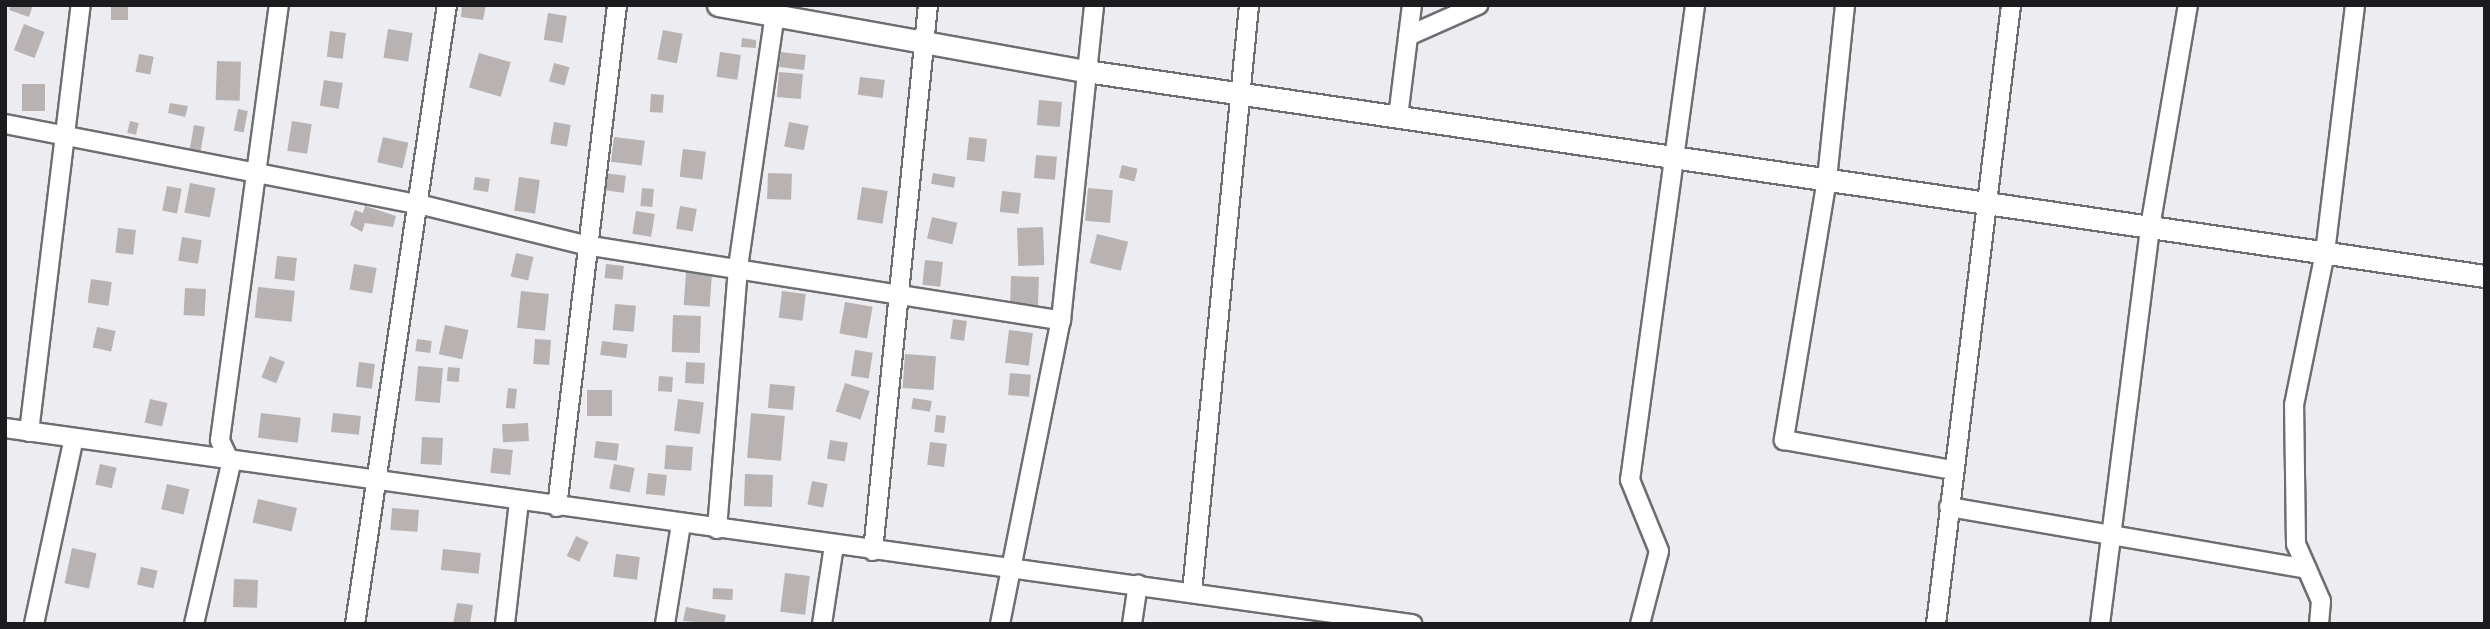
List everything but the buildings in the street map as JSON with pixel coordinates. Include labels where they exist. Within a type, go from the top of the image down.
[{"type":"street","points":[[29,432],[62,131],[81,5]]},
{"type":"street","points":[[194,624],[231,464],[220,440],[252,174],[279,5]]},
{"type":"street","points":[[355,624],[447,5]]},
{"type":"street","points":[[557,507],[585,245],[617,5]]},
{"type":"street","points":[[718,5],[775,10],[922,42],[1086,71],[2485,276]]},
{"type":"street","points":[[873,551],[900,293],[922,42],[928,5]]},
{"type":"street","points":[[1000,624],[1015,567],[1061,320],[1094,5]]},
{"type":"street","points":[[1192,592],[1249,5]]},
{"type":"street","points":[[1398,117],[1412,5]]},
{"type":"street","points":[[1408,36],[1478,5]]},
{"type":"street","points":[[1640,624],[1659,551],[1630,480],[1695,5]]},
{"type":"street","points":[[1845,5],[1828,179],[1784,440],[1953,470]]},
{"type":"street","points":[[1936,624],[1983,202],[2011,5]]},
{"type":"street","points":[[2100,624],[2150,227],[2188,5]]},
{"type":"street","points":[[2319,624],[2321,601],[2296,544],[2294,405],[2325,253],[2355,5]]},
{"type":"street","points":[[717,529],[738,267],[775,10]]},
{"type":"street","points":[[5,124],[62,131],[252,174],[418,204],[585,245],[1061,320]]},
{"type":"street","points":[[5,428],[231,464],[376,481],[873,551],[1138,584],[1192,592],[1295,615],[1412,624]]},
{"type":"street","points":[[34,624],[74,438]]},
{"type":"street","points":[[505,624],[519,502]]},
{"type":"street","points":[[1949,507],[2111,539],[2307,569]]},
{"type":"street","points":[[665,624],[681,524]]},
{"type":"street","points":[[822,624],[834,545]]},
{"type":"street","points":[[1132,624],[1138,584]]}]
